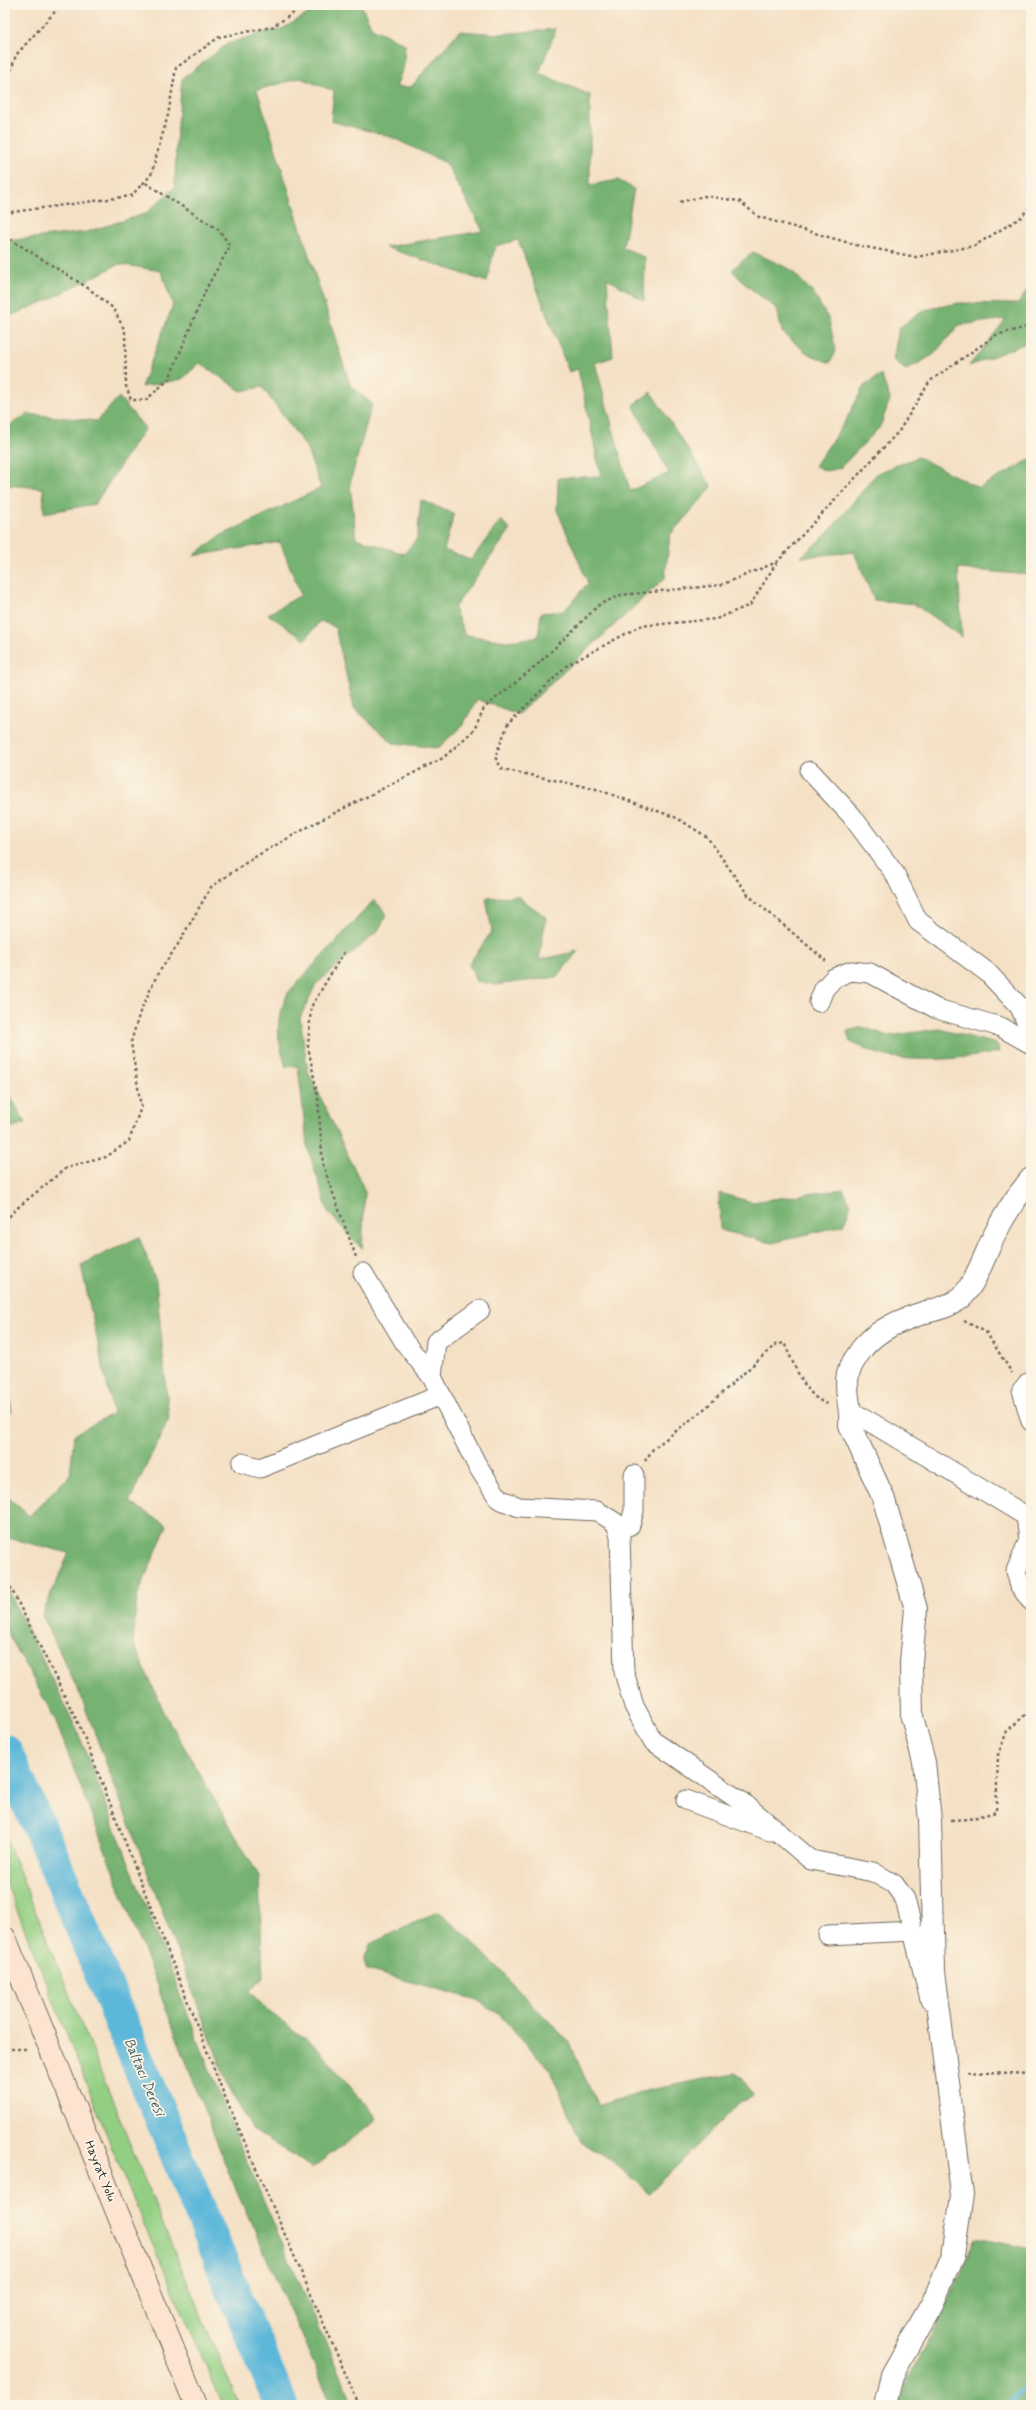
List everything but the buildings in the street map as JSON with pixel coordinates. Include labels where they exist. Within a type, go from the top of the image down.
[{"type":"main road","name":"Hayrat Yolu","points":[[5,1938],[196,2405]]},
{"type":"street","points":[[810,772],[851,815],[895,874],[918,921],[987,972],[1020,1007],[1031,1034]]},
{"type":"street","points":[[819,1002],[824,989],[834,978],[851,971],[870,973],[937,1009],[1001,1027],[1031,1044]]},
{"type":"street","points":[[885,2405],[892,2374],[933,2302],[953,2255],[962,2195],[934,1971],[930,1820],[924,1762],[912,1717],[911,1662],[916,1609],[884,1497],[850,1425],[850,1413],[846,1387],[848,1372],[854,1359],[867,1342],[884,1329],[903,1320],[947,1306],[962,1296],[979,1269],[997,1230],[1019,1193],[1031,1179]]},
{"type":"street","points":[[363,1273],[405,1343],[432,1377],[476,1464],[499,1499],[519,1507],[597,1511],[616,1523],[618,1530],[624,1672],[634,1706],[653,1741],[746,1805],[811,1860],[873,1872],[894,1884],[905,1899],[946,2070]]},
{"type":"street","points":[[432,1377],[436,1342],[480,1310]]},
{"type":"street","points":[[1027,1386],[1031,1421]]},
{"type":"street","points":[[242,1463],[260,1468],[442,1396]]},
{"type":"street","points":[[850,1413],[862,1417],[1029,1513],[1029,1540],[1016,1570],[1020,1586],[1031,1601]]},
{"type":"street","points":[[618,1530],[630,1525],[634,1511],[634,1475]]},
{"type":"street","points":[[686,1800],[783,1836]]},
{"type":"street","points":[[828,1935],[913,1931]]},
{"type":"path","points":[[5,88],[16,55],[61,5]]},
{"type":"path","points":[[5,213],[131,196],[150,175],[168,115],[176,68],[219,37],[272,27],[306,5]]},
{"type":"path","points":[[5,119],[9,136],[5,150]]},
{"type":"path","points":[[5,236],[88,288],[113,308],[125,331],[126,386],[131,400],[146,400],[169,379],[207,288],[230,246],[219,230],[144,182]]},
{"type":"path","points":[[680,202],[704,196],[739,201],[759,217],[856,245],[916,257],[974,246],[1020,218],[1031,206]]},
{"type":"path","points":[[841,975],[748,894],[707,837],[677,818],[596,789],[502,770],[495,757],[508,724],[566,666],[640,626],[716,619],[750,605],[777,562],[899,431],[930,381],[996,335],[1031,326]]},
{"type":"path","points":[[5,1221],[16,1209],[66,1168],[106,1157],[129,1141],[141,1107],[131,1042],[140,1012],[157,975],[177,946],[211,887],[253,858],[315,824],[443,758],[474,730],[484,708],[537,665],[600,604],[621,595],[721,585],[777,562]]},
{"type":"path","points":[[344,952],[311,1007],[308,1046],[318,1099],[323,1164],[345,1230],[363,1273]]},
{"type":"path","points":[[956,1319],[986,1332],[1027,1386]]},
{"type":"path","points":[[634,1475],[653,1449],[702,1410],[775,1345],[784,1343],[806,1387],[820,1402],[850,1413]]},
{"type":"path","points":[[5,1576],[81,1728],[223,2092],[359,2405]]},
{"type":"path","points":[[930,1820],[969,1819],[996,1812],[998,1755],[1007,1731],[1031,1710]]},
{"type":"path","points":[[946,2070],[1031,2075]]},
{"type":"green space","points":[[323,5],[361,5],[372,28],[405,44],[404,65],[396,87],[411,87],[459,31],[501,34],[556,29],[539,73],[590,95],[590,185],[618,180],[634,189],[623,247],[645,258],[644,301],[607,278],[613,357],[595,363],[630,491],[669,473],[633,405],[651,392],[712,487],[670,535],[665,578],[518,714],[477,699],[463,725],[438,748],[393,743],[354,708],[335,627],[320,621],[305,640],[268,614],[301,595],[280,542],[193,556],[220,536],[321,488],[306,447],[262,387],[241,391],[200,363],[182,379],[141,387],[173,305],[161,271],[119,264],[48,300],[5,318],[5,241],[86,232],[145,214],[175,187],[176,143],[182,79],[227,44],[261,33],[282,29]],"holes":[[[300,78],[334,91],[331,121],[391,137],[446,163],[483,231],[385,247],[487,282],[495,246],[518,240],[569,372],[578,369],[601,476],[558,478],[557,510],[588,583],[564,611],[541,613],[538,637],[506,641],[465,635],[454,608],[510,530],[501,520],[471,560],[444,550],[454,514],[421,500],[417,538],[404,554],[356,538],[350,483],[372,404],[350,385],[257,90]]]},
{"type":"green space","points":[[753,252],[790,269],[814,294],[829,320],[836,351],[830,363],[807,353],[782,332],[777,309],[745,284],[732,270]]},
{"type":"green space","points":[[1031,284],[1031,341],[969,366],[1006,319],[959,325],[933,355],[906,370],[893,360],[899,328],[924,310],[959,303],[1018,304]]},
{"type":"green space","points":[[881,374],[890,399],[880,427],[840,468],[826,471],[815,466],[846,420],[864,386]]},
{"type":"green space","points":[[119,397],[145,428],[95,504],[44,513],[43,488],[5,485],[5,428],[28,414],[97,421]]},
{"type":"green space","points":[[918,457],[979,488],[1031,459],[1031,575],[958,569],[962,637],[914,604],[874,600],[854,552],[801,557],[828,533],[877,473]]},
{"type":"green space","points":[[517,896],[546,917],[539,960],[578,951],[557,977],[495,985],[476,981],[469,964],[492,931],[486,898]]},
{"type":"green space","points":[[374,900],[387,914],[378,931],[316,984],[300,1018],[308,1071],[365,1191],[362,1249],[328,1212],[307,1145],[298,1066],[286,1067],[278,1030],[281,1013],[288,993]]},
{"type":"green space","points":[[863,1027],[888,1036],[939,1029],[997,1044],[999,1052],[971,1057],[940,1059],[910,1059],[882,1055],[850,1042],[847,1031]]},
{"type":"green space","points":[[5,1088],[26,1123],[5,1129]]},
{"type":"green space","points":[[843,1189],[851,1204],[844,1225],[772,1243],[720,1230],[719,1193],[752,1202]]},
{"type":"green space","points":[[139,1237],[156,1281],[169,1418],[129,1502],[167,1525],[137,1597],[133,1643],[165,1714],[259,1876],[263,1978],[249,1991],[268,2011],[318,2048],[377,2119],[312,2168],[253,2129],[231,2093],[80,1694],[42,1615],[69,1553],[8,1538],[5,1535],[5,1494],[29,1516],[70,1475],[74,1435],[113,1413],[81,1265]]},
{"type":"green space","points":[[7,1367],[12,1412],[5,1418],[5,1368]]},
{"type":"green space","points":[[5,1584],[77,1730],[236,2137],[353,2405],[332,2405],[228,2171],[54,1717],[5,1628]]},
{"type":"green space","points":[[5,1836],[156,2208],[239,2405],[223,2405],[127,2185],[5,1880]]},
{"type":"green space","points":[[438,1912],[464,1933],[568,2041],[598,2106],[640,2092],[734,2073],[742,2078],[753,2095],[733,2109],[649,2193],[613,2162],[581,2142],[550,2070],[499,2014],[477,2000],[367,1970],[364,1960],[370,1944]]},
{"type":"green space","points":[[976,2238],[1031,2249],[1031,2405],[899,2405],[907,2380],[947,2304]]},
{"type":"waterway","name":"Baltacı Deresi","points":[[5,1751],[51,1854],[281,2405]]},
{"type":"waterway","points":[[1004,2405],[1031,2383]]}]
